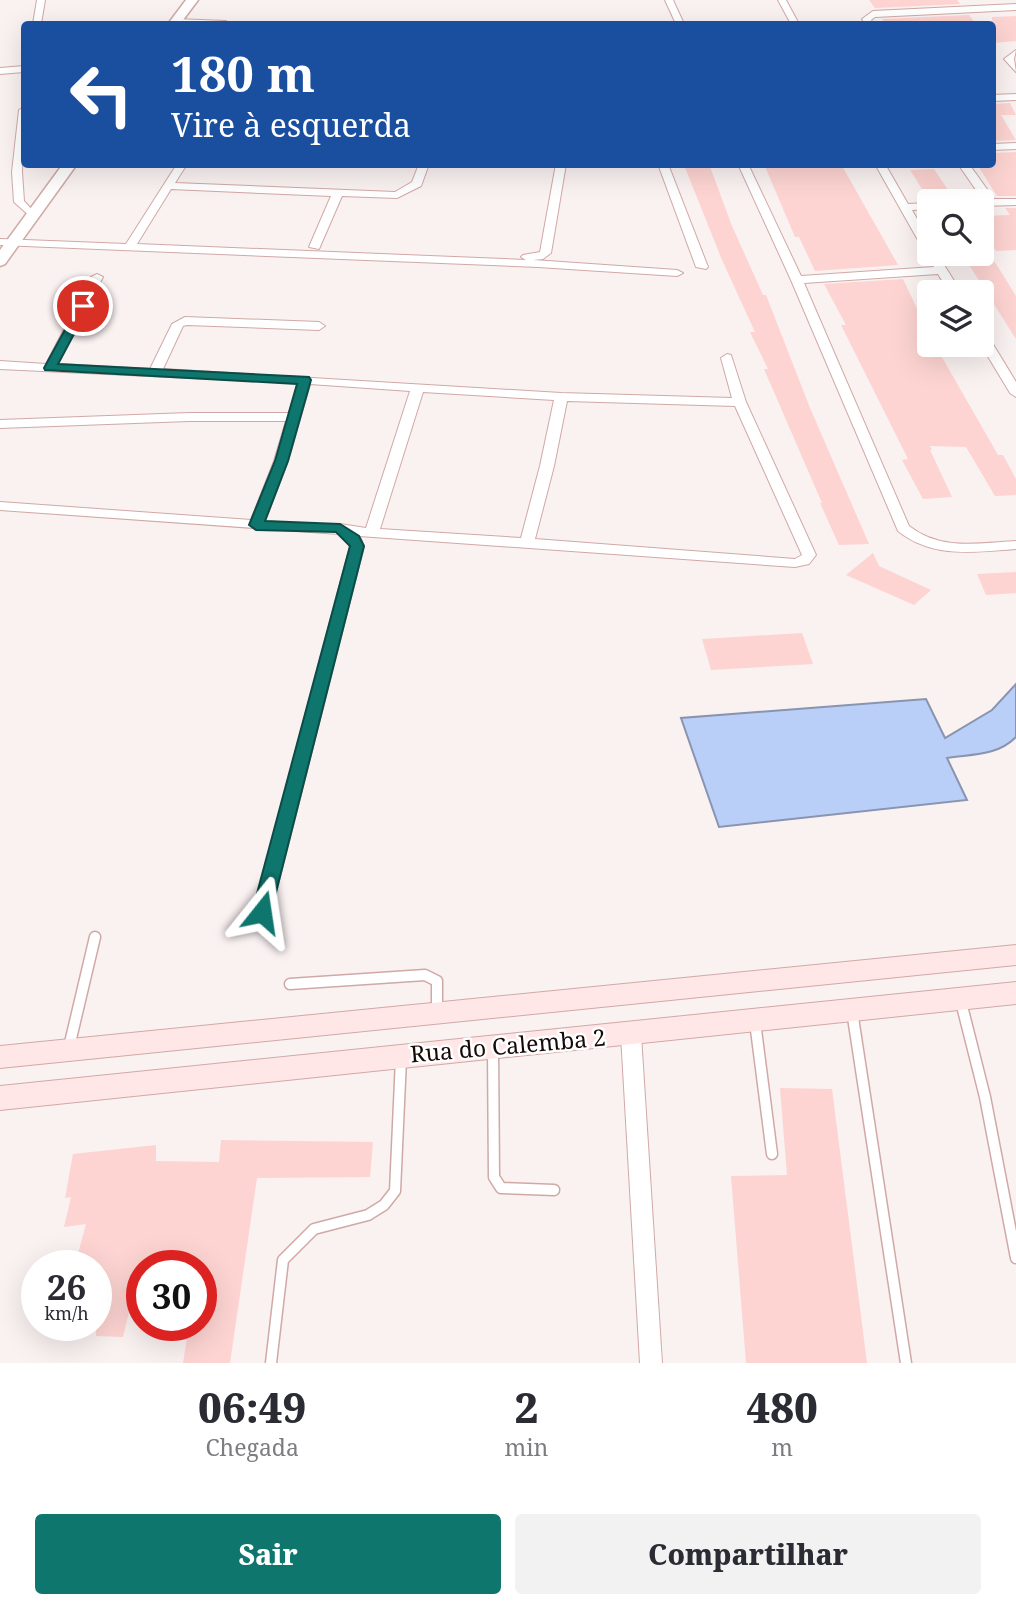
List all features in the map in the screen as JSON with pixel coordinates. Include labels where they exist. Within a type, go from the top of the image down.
[{"type":"main road","name":"Rua do Calemba 2","points":[[0,1057],[1016,955]]},
{"type":"main road","name":"Rua do Calemba 2","points":[[0,1098],[493,1046],[631,1035],[1016,993]]},
{"type":"street","points":[[38,21],[41,0]]},
{"type":"street","points":[[176,21],[192,0]]},
{"type":"street","points":[[669,0],[679,21]]},
{"type":"street","points":[[782,0],[793,21]]},
{"type":"street","points":[[867,21],[866,19],[873,14],[1016,7]]},
{"type":"street","points":[[1016,53],[1009,59],[1016,69]]},
{"type":"street","points":[[0,71],[21,69]]},
{"type":"street","points":[[996,98],[1016,97]]},
{"type":"street","points":[[21,127],[13,172],[19,206],[32,215]]},
{"type":"street","points":[[996,147],[1016,146]]},
{"type":"street","points":[[0,261],[7,241],[32,215],[67,168]]},
{"type":"street","points":[[132,242],[180,168]]},
{"type":"street","points":[[170,186],[397,195],[416,184],[422,168]]},
{"type":"street","points":[[7,241],[315,247],[539,257],[545,253],[560,168]]},
{"type":"street","points":[[665,168],[702,267]]},
{"type":"street","points":[[745,168],[797,280],[903,528],[923,542],[946,549],[1016,545]]},
{"type":"street","points":[[882,168],[917,227]]},
{"type":"street","points":[[966,168],[978,189]]},
{"type":"street","points":[[315,247],[337,194]]},
{"type":"street","points":[[994,203],[1016,202]]},
{"type":"street","points":[[905,206],[917,206]]},
{"type":"street","points":[[132,242],[677,273]]},
{"type":"street","points":[[940,266],[948,280]]},
{"type":"street","points":[[797,280],[942,270]]},
{"type":"street","points":[[50,368],[97,277]]},
{"type":"street","points":[[155,372],[178,324],[185,321],[318,326]]},
{"type":"street","points":[[994,356],[1016,393]]},
{"type":"street","points":[[0,506],[256,525],[340,528],[795,563],[804,561],[809,555],[740,402],[727,358]]},
{"type":"street","points":[[0,365],[305,380],[561,397],[740,402]]},
{"type":"street","points":[[256,525],[295,417],[305,380]]},
{"type":"street","points":[[372,532],[417,389]]},
{"type":"street","points":[[527,542],[547,466],[561,397]]},
{"type":"street","points":[[0,424],[189,417],[295,417]]},
{"type":"street","points":[[262,912],[357,546],[354,539],[340,528]]},
{"type":"street","points":[[631,1035],[651,1363]]},
{"type":"lane","points":[[68,1050],[95,937]]},
{"type":"lane","points":[[290,984],[425,975],[437,981],[437,1013]]},
{"type":"lane","points":[[961,999],[985,1097],[1016,1258]]},
{"type":"lane","points":[[852,1011],[906,1363]]},
{"type":"lane","points":[[755,1022],[772,1154]]},
{"type":"lane","points":[[493,1046],[494,1177],[501,1188],[554,1190]]},
{"type":"lane","points":[[271,1363],[283,1260],[314,1229],[368,1215],[384,1205],[395,1191],[401,1056]]},
{"type":"water","points":[[1016,684],[1016,737],[993,751],[947,758],[967,800],[719,827],[681,718],[926,699],[945,738],[992,710]]},
{"type":"building","points":[[869,0],[957,0],[960,4],[875,8]]},
{"type":"building","points":[[969,15],[974,21],[884,21],[882,19]]},
{"type":"building","points":[[1016,16],[1016,41],[996,43],[996,21],[992,21],[992,17]]},
{"type":"building","points":[[1010,103],[1016,115],[1001,115],[1016,140],[996,141],[996,104]]},
{"type":"building","points":[[1016,152],[1016,196],[997,196],[980,168],[996,168],[996,153]]},
{"type":"building","points":[[685,168],[710,168],[732,226],[763,295],[766,295],[810,408],[869,544],[839,545],[764,369],[768,369],[750,332],[755,332],[722,260]]},
{"type":"building","points":[[766,168],[843,168],[898,265],[815,271],[799,237],[795,237]]},
{"type":"building","points":[[934,169],[947,189],[922,189],[910,170]]},
{"type":"building","points":[[1005,208],[1016,208],[1016,250],[996,251],[994,216],[1010,215]]},
{"type":"building","points":[[994,261],[1016,296],[1016,339],[994,304],[994,280],[979,280],[970,266],[994,266]]},
{"type":"building","points":[[903,279],[917,309],[917,357],[942,357],[998,455],[1003,455],[1016,479],[1016,495],[995,496],[966,447],[930,446],[952,497],[923,499],[902,460],[908,459],[841,325],[846,325],[824,284]]},
{"type":"building","points":[[873,553],[879,566],[931,590],[914,605],[846,575]]},
{"type":"building","points":[[1016,572],[1016,593],[986,595],[977,574]]},
{"type":"building","points":[[802,633],[813,664],[711,670],[702,639]]},
{"type":"building","points":[[780,1088],[832,1089],[867,1363],[746,1363],[731,1176],[787,1175]]},
{"type":"building","points":[[221,1140],[373,1142],[370,1177],[257,1178],[230,1363],[183,1363],[186,1341],[217,1341],[217,1250],[126,1250],[126,1325],[123,1337],[112,1337],[112,1250],[79,1250],[86,1224],[64,1227],[71,1197],[65,1198],[73,1154],[156,1145],[156,1161],[219,1162]]},
{"type":"route","points":[[83,306],[50,368],[305,380],[281,461],[256,525],[340,528],[354,539],[357,546],[262,912]]}]
